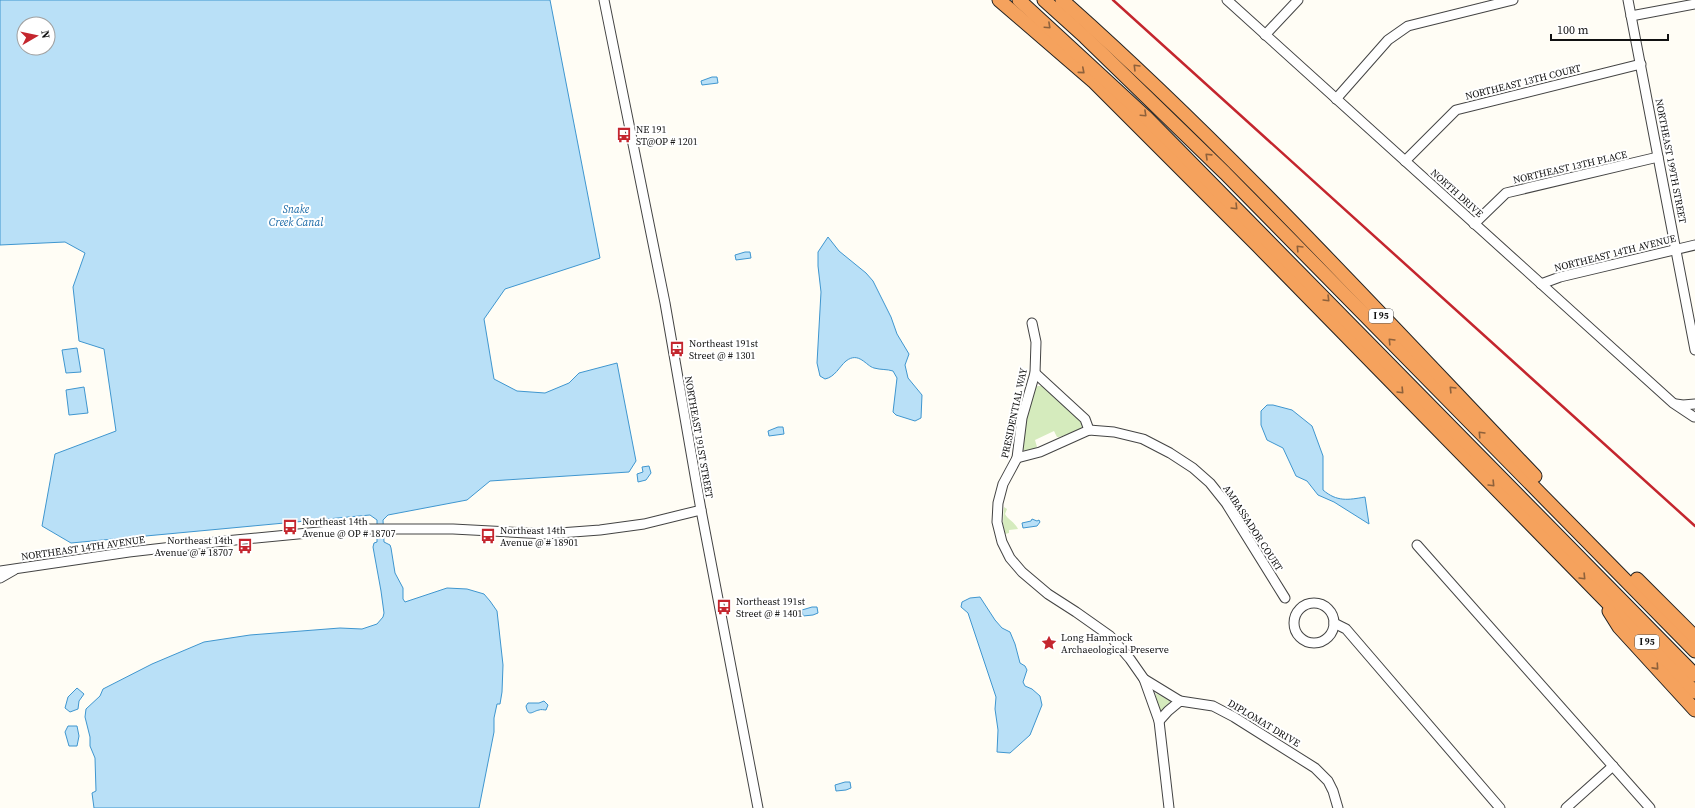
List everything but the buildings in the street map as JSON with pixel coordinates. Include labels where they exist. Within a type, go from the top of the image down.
[{"type":"highway","name":"I 95","points":[[999,0],[1098,86],[1258,246],[1695,692]]},
{"type":"highway","points":[[1019,0],[1147,118],[1695,675]]},
{"type":"highway","points":[[1044,0],[1085,37],[1225,173],[1695,651]]},
{"type":"highway","name":"I 95","points":[[1062,0],[1119,50],[1266,195],[1568,510],[1695,637]]},
{"type":"highway","points":[[1598,592],[1619,627],[1695,710]]},
{"type":"street","name":"NORTHEAST 191ST STREET","points":[[604,0],[665,303],[701,510],[758,808]]},
{"type":"street","name":"NORTH DRIVE","points":[[1227,0],[1673,403],[1695,417]]},
{"type":"street","points":[[1265,35],[1298,0]]},
{"type":"street","points":[[1336,99],[1388,40],[1408,26],[1513,0]]},
{"type":"street","name":"NORTHEAST 199TH STREET","points":[[1628,0],[1658,157],[1693,322],[1695,350]]},
{"type":"street","points":[[1631,16],[1695,4]]},
{"type":"street","name":"NORTHEAST 13TH COURT","points":[[1405,161],[1456,110],[1640,64]]},
{"type":"street","name":"NORTHEAST 13TH PLACE","points":[[1474,224],[1506,193],[1658,157]]},
{"type":"street","name":"NORTHEAST 14TH AVENUE","points":[[1541,284],[1560,277],[1677,248],[1695,245]]},
{"type":"street","name":"PRESIDENTIAL WAY","points":[[1032,323],[1036,342],[1035,373],[1022,418],[1017,458],[1003,484],[998,503],[997,522],[1002,542],[1010,558],[1022,572],[1048,594],[1110,636],[1130,659],[1144,679],[1159,721],[1169,808]]},
{"type":"street","points":[[1035,373],[1085,419],[1089,430]]},
{"type":"street","points":[[1673,403],[1695,405],[1693,410],[1695,417]]},
{"type":"street","name":"AMBASSADOR COURT","points":[[1017,458],[1040,452],[1089,430],[1114,432],[1143,439],[1170,453],[1204,478],[1226,503],[1285,598]]},
{"type":"street","name":"NORTHEAST 14TH AVENUE","points":[[0,571],[129,552],[350,529],[453,529],[546,534],[600,530],[644,524],[701,510]]},
{"type":"street","points":[[1417,544],[1650,808]]},
{"type":"street","name":"NORTHEAST 14TH AVENUE","points":[[0,578],[18,568]]},
{"type":"street","points":[[1315,603],[1328,608],[1332,614],[1334,623],[1328,638],[1316,643],[1304,640],[1294,625],[1295,618],[1302,607],[1315,603]]},
{"type":"street","points":[[1334,623],[1346,629],[1500,808]]},
{"type":"street","name":"PRESIDENTIAL WAY","points":[[1144,679],[1180,701]]},
{"type":"street","points":[[1159,721],[1168,710],[1180,701]]},
{"type":"street","name":"DIPLOMAT DRIVE","points":[[1180,701],[1213,706],[1234,717],[1315,768],[1328,781],[1333,791],[1338,808]]},
{"type":"street","points":[[1566,808],[1614,766]]},
{"type":"green space","points":[[1043,386],[1081,422],[1082,427],[1078,431],[1059,437],[1057,437],[1054,431],[1035,440],[1037,447],[1027,452],[1022,449],[1028,410],[1035,387]]},
{"type":"green space","points":[[1004,507],[1007,509],[1005,514],[1006,516],[1018,529],[1009,530],[1009,533],[1005,534],[1003,523]]},
{"type":"green space","points":[[1155,693],[1171,701],[1162,711],[1160,710]]},
{"type":"water","name":"Snake Creek Canal","points":[[0,0],[550,0],[600,258],[505,289],[484,319],[494,379],[517,391],[545,393],[569,383],[579,373],[617,363],[636,461],[629,472],[490,481],[467,500],[388,515],[383,520],[384,542],[390,545],[395,573],[403,588],[403,599],[405,602],[447,588],[467,589],[484,594],[497,611],[503,665],[502,692],[500,704],[497,704],[494,718],[494,732],[479,808],[94,808],[92,793],[96,791],[95,758],[90,746],[90,737],[85,717],[86,709],[100,696],[103,689],[152,664],[204,642],[250,635],[340,628],[362,629],[377,624],[383,617],[384,613],[373,547],[374,543],[377,542],[377,520],[370,515],[71,543],[42,526],[55,454],[116,431],[104,349],[79,341],[73,287],[85,253],[65,242],[0,245]]},
{"type":"water","points":[[712,77],[717,77],[718,83],[702,85],[701,81]]},
{"type":"water","points":[[828,237],[839,251],[866,273],[873,281],[891,317],[897,334],[909,354],[905,365],[908,378],[922,395],[921,418],[915,421],[896,415],[893,412],[897,378],[893,371],[874,368],[858,358],[851,358],[828,378],[825,379],[820,376],[817,363],[821,292],[818,252]]},
{"type":"water","points":[[750,252],[751,258],[736,260],[735,255]]},
{"type":"water","points":[[77,348],[81,372],[66,373],[62,350]]},
{"type":"water","points":[[84,387],[88,413],[69,415],[66,390]]},
{"type":"water","points":[[1267,405],[1292,410],[1312,426],[1323,456],[1323,490],[1333,497],[1343,499],[1365,497],[1369,524],[1334,502],[1318,495],[1307,481],[1296,476],[1283,448],[1267,440],[1261,425],[1261,411]]},
{"type":"water","points":[[778,427],[783,427],[784,434],[769,436],[768,431]]},
{"type":"water","points":[[649,466],[651,473],[646,480],[638,482],[637,474],[643,472],[642,467]]},
{"type":"water","points":[[1032,519],[1037,521],[1039,520],[1040,522],[1037,526],[1023,528],[1022,523],[1031,521]]},
{"type":"water","points":[[980,597],[995,620],[1002,628],[1010,632],[1020,663],[1025,666],[1027,670],[1023,682],[1025,686],[1032,689],[1040,696],[1042,705],[1030,735],[1010,753],[997,752],[998,730],[995,709],[996,697],[968,613],[961,607],[962,602],[970,598]]},
{"type":"water","points":[[817,607],[818,613],[803,616],[802,610]]},
{"type":"water","points":[[77,688],[84,694],[79,701],[78,709],[70,712],[65,708],[68,697]]},
{"type":"water","points":[[544,701],[548,705],[546,710],[531,713],[528,712],[526,706],[528,703],[539,703]]},
{"type":"water","points":[[68,726],[77,726],[79,736],[77,746],[69,746],[65,732]]},
{"type":"water","points":[[850,782],[851,788],[836,791],[835,785]]},
{"type":"railway","points":[[1113,0],[1695,526]]},
{"type":"place","name":"NE 191 ST@OP # 1201","points":[[624,135]]},
{"type":"place","name":"Northeast 191st Street @ # 1301","points":[[677,349]]},
{"type":"place","name":"Northeast 14th Avenue @ OP # 18707","points":[[290,527]]},
{"type":"place","name":"Northeast 14th Avenue @ # 18901","points":[[488,536]]},
{"type":"place","name":"Northeast 14th Avenue @ # 18707","points":[[245,546]]},
{"type":"place","name":"Northeast 191st Street @ # 1401","points":[[724,607]]},
{"type":"place","name":"Long Hammock Archaeological Preserve","points":[[1049,643]]}]
